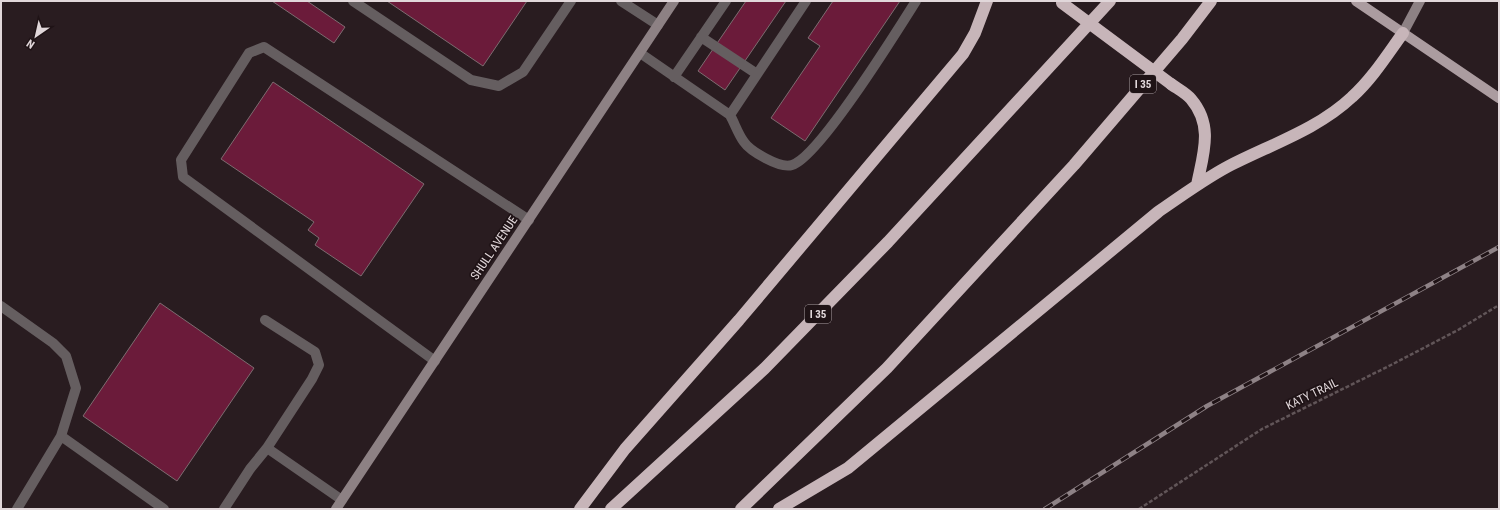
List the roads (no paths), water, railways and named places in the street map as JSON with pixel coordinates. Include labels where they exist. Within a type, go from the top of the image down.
[{"type":"highway","points":[[580,509],[625,449],[739,320],[963,54],[975,33],[986,6],[994,1]]},
{"type":"highway","name":"I 35","points":[[611,509],[764,369],[888,242],[1110,1]]},
{"type":"highway","name":"I 35","points":[[741,509],[887,368],[1074,165],[1182,39],[1211,1]]},
{"type":"highway","points":[[1061,2],[1191,98],[1202,116],[1207,134],[1197,185]]},
{"type":"highway","points":[[779,509],[848,468],[1158,212],[1197,185],[1227,167],[1313,126],[1351,98],[1375,72],[1403,33]]},
{"type":"main road","points":[[1356,1],[1499,98]]},
{"type":"street","name":"SHULL AVENUE","points":[[336,509],[674,1]]},
{"type":"street","points":[[1403,33],[1420,1]]},
{"type":"lane","points":[[354,1],[471,80],[499,86],[523,72],[571,1]]},
{"type":"lane","points":[[621,1],[658,25]]},
{"type":"lane","points":[[674,77],[726,1]]},
{"type":"lane","points":[[730,115],[806,1]]},
{"type":"lane","points":[[640,53],[730,115],[744,143],[776,165],[791,166],[807,156],[849,103],[916,1]]},
{"type":"lane","points":[[701,37],[758,74]]},
{"type":"lane","points":[[435,361],[183,177],[181,160],[249,53],[264,47],[529,220]]},
{"type":"lane","points":[[1,306],[53,343],[66,356],[76,388],[61,436],[17,509]]},
{"type":"lane","points":[[224,509],[250,469],[267,448],[312,379],[319,365],[314,352],[265,320]]},
{"type":"lane","points":[[61,436],[164,509]]},
{"type":"lane","points":[[267,448],[342,500]]},
{"type":"railway","points":[[1045,509],[1207,406],[1499,247]]}]
